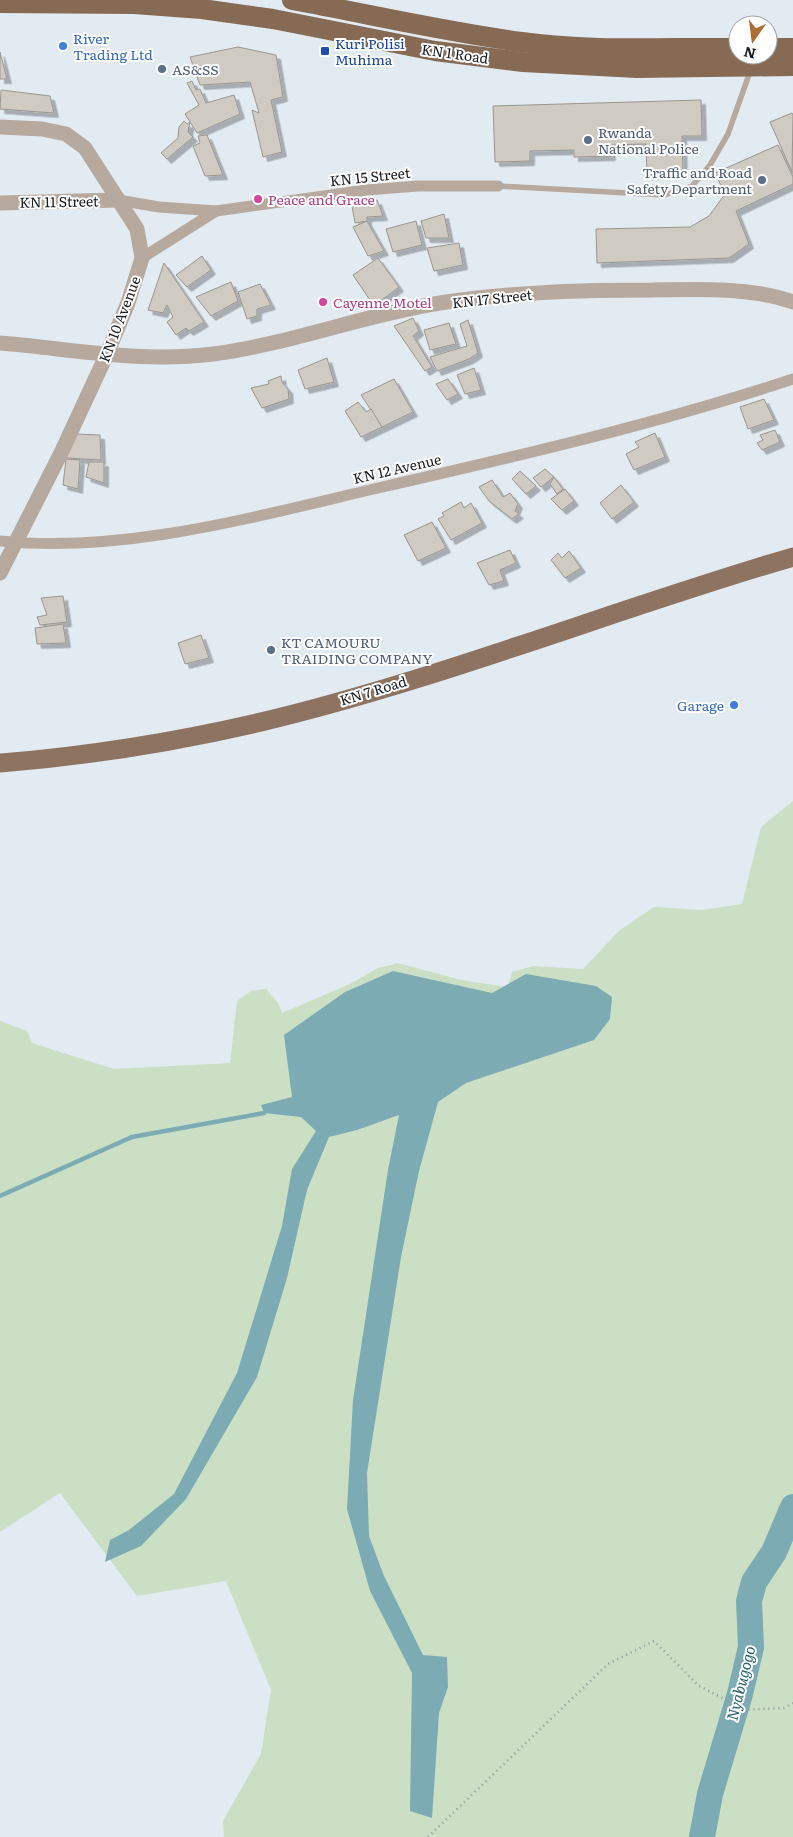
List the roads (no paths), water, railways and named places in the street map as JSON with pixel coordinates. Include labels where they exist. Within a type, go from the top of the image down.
[{"type":"highway","name":"KN 1 Road","points":[[292,0],[438,29],[524,42],[564,55],[637,68],[728,63]]},
{"type":"highway","name":"KN 1 Road","points":[[0,3],[134,4],[202,10],[273,19],[434,51],[564,55],[728,48]]},
{"type":"highway","points":[[778,48],[793,48]]},
{"type":"highway","name":"KN 1 Road","points":[[778,64],[793,66]]},
{"type":"main road","name":"KN 7 Road","points":[[0,763],[72,757],[168,742],[262,722],[339,701],[530,642],[733,575],[793,558]]},
{"type":"street","name":"KN 10 Avenue","points":[[0,127],[42,129],[66,134],[85,148],[137,229],[142,258],[128,303],[106,356],[0,572]]},
{"type":"street","name":"KN 15 Street","points":[[118,200],[159,207],[216,211],[366,190],[418,186],[498,186]]},
{"type":"street","name":"KN 11 Street","points":[[0,203],[118,200]]},
{"type":"street","name":"KN 15 Street","points":[[142,258],[216,211]]},
{"type":"street","name":"KN 17 Street","points":[[0,343],[106,356],[162,357],[250,349],[439,303],[579,290],[718,289],[793,302]]},
{"type":"street","name":"KN 12 Avenue","points":[[0,540],[63,544],[105,542],[222,523],[530,454],[735,398],[793,378]]},
{"type":"lane","points":[[498,186],[665,195],[692,186],[710,165],[728,134],[752,65]]},
{"type":"water","points":[[393,971],[492,993],[526,974],[596,986],[612,997],[610,1019],[594,1040],[466,1083],[438,1102],[419,1171],[401,1257],[367,1473],[369,1536],[384,1576],[423,1655],[447,1657],[448,1687],[439,1713],[432,1818],[410,1811],[412,1673],[370,1591],[347,1509],[353,1400],[388,1170],[399,1115],[357,1130],[329,1137],[307,1190],[287,1278],[257,1377],[186,1499],[141,1546],[105,1562],[110,1540],[129,1530],[174,1494],[237,1373],[282,1226],[292,1169],[316,1131],[301,1117],[264,1113],[261,1105],[292,1097],[284,1035],[345,992]]},
{"type":"waterway","points":[[0,1196],[132,1137],[264,1113]]},
{"type":"waterway","name":"Nyabugogo","points":[[702,1837],[710,1794],[740,1694],[751,1647],[749,1601],[754,1582],[774,1552],[793,1507]]},
{"type":"place","name":"River Trading Ltd","points":[[63,46]]},
{"type":"place","name":"Kuri Polisi Muhima","points":[[325,51]]},
{"type":"place","name":"AS&SS","points":[[162,69]]},
{"type":"place","name":"Rwanda National Police","points":[[588,140]]},
{"type":"place","name":"Traffic and Road Safety Department","points":[[762,180]]},
{"type":"place","name":"Peace and Grace","points":[[258,199]]},
{"type":"place","name":"Cayenne Motel","points":[[323,302]]},
{"type":"place","name":"KT CAMOURU TRAIDING COMPANY","points":[[271,650]]},
{"type":"place","name":"Garage","points":[[734,705]]}]
